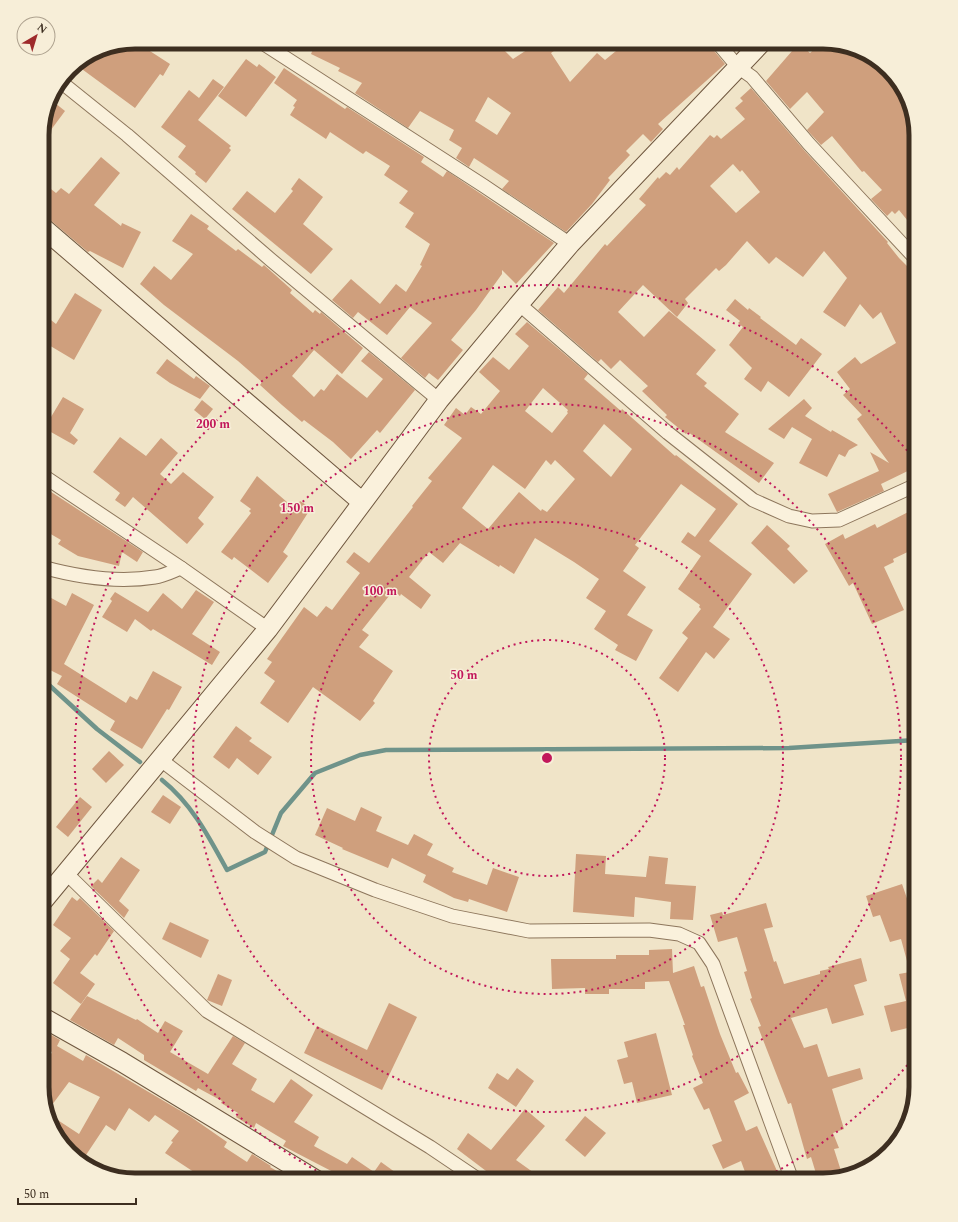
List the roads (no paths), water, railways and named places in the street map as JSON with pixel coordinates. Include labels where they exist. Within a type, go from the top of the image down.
[{"type":"main road","points":[[49,894],[161,760],[268,628],[439,400],[519,304],[570,244],[755,49]]},
{"type":"main road","points":[[49,233],[362,502]]},
{"type":"main road","points":[[49,1021],[122,1062],[304,1173]]},
{"type":"street","points":[[272,49],[484,186],[570,244]]},
{"type":"street","points":[[723,49],[738,67],[752,77],[809,144],[909,251]]},
{"type":"street","points":[[65,85],[127,134],[270,260],[439,400]]},
{"type":"street","points":[[519,304],[668,434],[753,500],[789,516],[812,521],[839,520],[909,488]]},
{"type":"street","points":[[49,480],[268,628]]},
{"type":"street","points":[[49,569],[92,578],[120,579],[156,577],[181,568]]},
{"type":"street","points":[[161,760],[255,832],[296,858],[375,890],[452,916],[529,931],[649,930],[679,934],[698,943],[713,964],[789,1173]]},
{"type":"street","points":[[66,873],[207,1012],[430,1147],[469,1173]]},
{"type":"waterway","points":[[49,685],[97,729],[140,762]]},
{"type":"waterway","points":[[162,780],[173,789],[191,810],[227,870],[265,852],[281,813],[315,773],[360,755],[386,750],[789,748],[909,740]]}]
